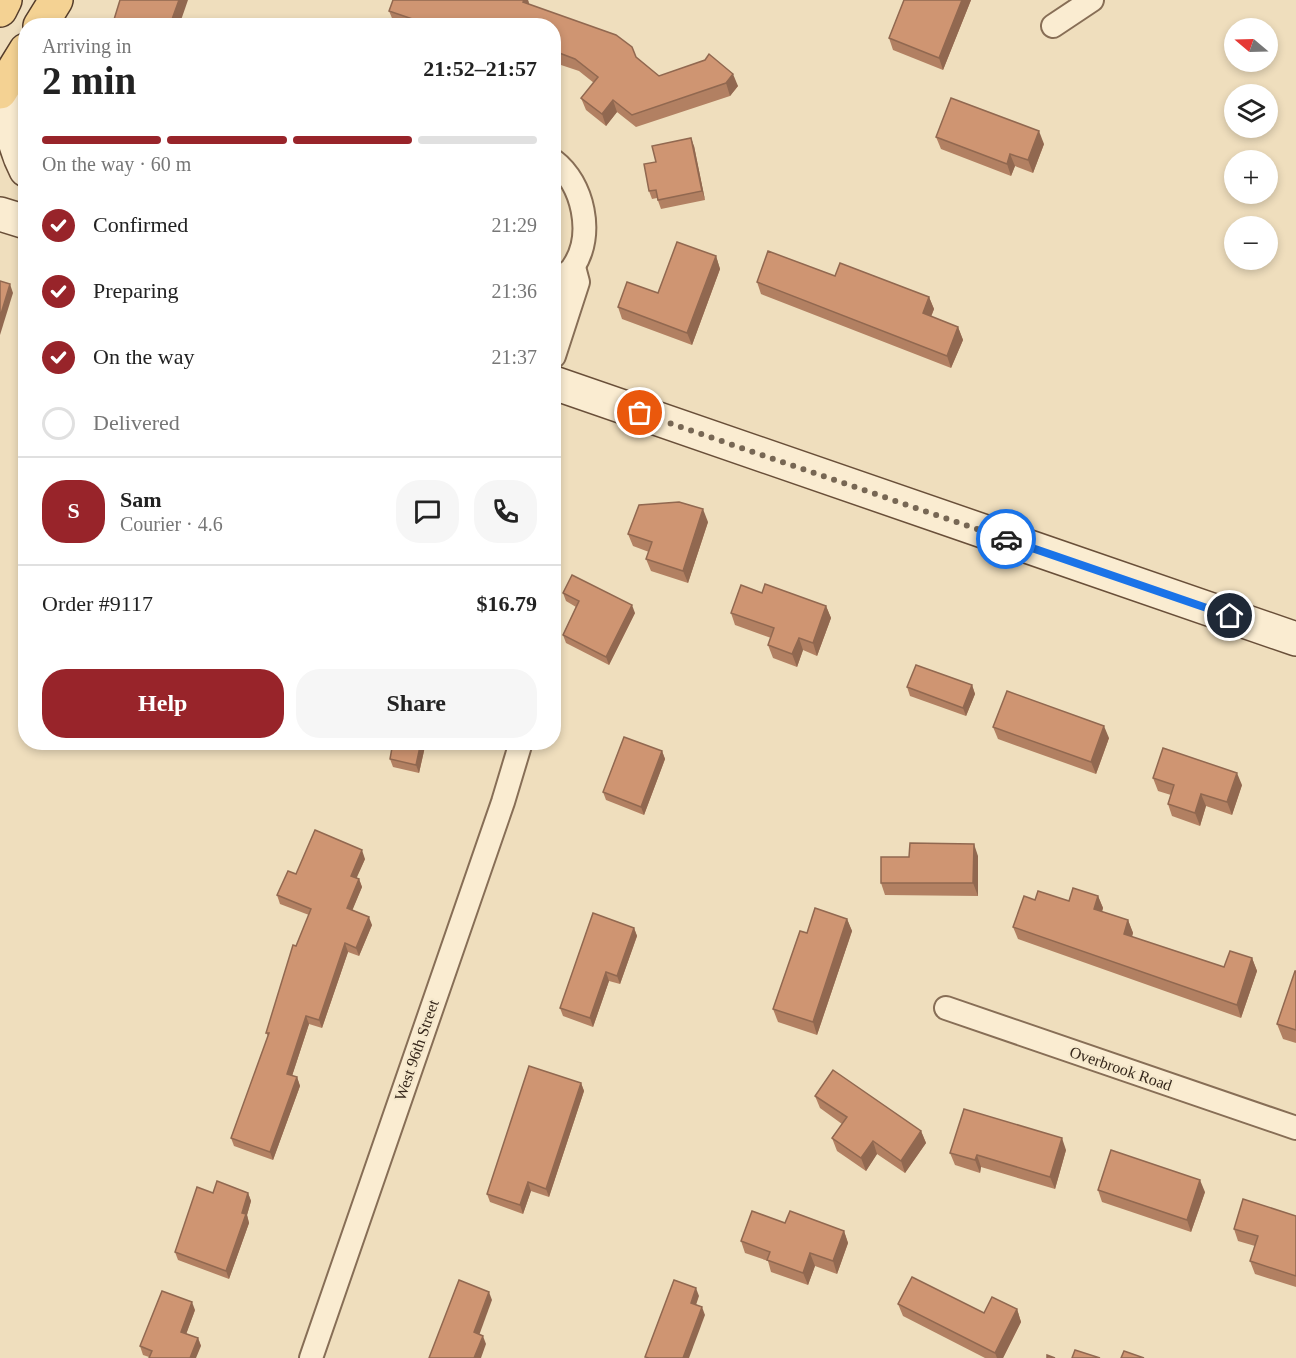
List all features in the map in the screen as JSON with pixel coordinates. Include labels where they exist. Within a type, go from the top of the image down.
[{"type":"main road","points":[[0,10],[5,0]]},
{"type":"main road","points":[[45,18],[56,0]]},
{"type":"main road","points":[[0,92],[18,62]]},
{"type":"main road","points":[[18,74],[11,101],[11,127],[18,155]]},
{"type":"main road","points":[[0,177],[18,183]]},
{"type":"main road","points":[[0,214],[18,220]]},
{"type":"main road","points":[[561,385],[1296,639]]},
{"type":"street","points":[[1053,26],[1092,0]]},
{"type":"street","points":[[561,166],[575,185],[582,205],[585,226],[574,267],[578,282],[561,334]]},
{"type":"street","points":[[561,281],[574,267]]},
{"type":"street","name":"West 96th Street","points":[[311,1358],[503,802],[518,750]]},
{"type":"street","name":"Overbrook Road","points":[[946,1008],[1296,1128]]},
{"type":"building","points":[[120,0],[179,0],[172,18],[114,18]]},
{"type":"building","points":[[393,0],[524,0],[523,2],[616,35],[632,47],[636,57],[659,76],[705,60],[709,54],[733,74],[726,83],[632,115],[613,100],[602,114],[581,98],[598,77],[575,59],[561,54],[561,18],[410,18],[389,11]]},
{"type":"building","points":[[904,0],[962,0],[939,58],[889,38]]},
{"type":"building","points":[[951,98],[1039,131],[1028,160],[1010,154],[1007,164],[936,137]]},
{"type":"building","points":[[691,138],[702,191],[658,200],[656,190],[649,191],[644,164],[656,162],[652,146]]},
{"type":"building","points":[[677,242],[716,256],[687,333],[618,307],[627,282],[658,293]]},
{"type":"building","points":[[768,251],[835,276],[840,263],[929,297],[923,313],[958,327],[947,356],[757,282]]},
{"type":"building","points":[[0,281],[10,284],[0,317]]},
{"type":"building","points":[[679,502],[703,509],[683,571],[646,559],[652,542],[628,534],[639,505]]},
{"type":"building","points":[[572,575],[632,605],[606,657],[563,635],[579,601],[563,593]]},
{"type":"building","points":[[765,584],[826,606],[813,643],[799,638],[792,654],[768,645],[774,628],[731,613],[741,585],[762,593]]},
{"type":"building","points":[[916,665],[972,685],[963,708],[907,687]]},
{"type":"building","points":[[1007,691],[1104,726],[1091,762],[993,727]]},
{"type":"building","points":[[624,737],[662,751],[641,807],[603,792]]},
{"type":"building","points":[[1163,748],[1237,773],[1227,802],[1201,794],[1195,813],[1168,804],[1174,785],[1153,778]]},
{"type":"building","points":[[392,750],[419,750],[416,765],[390,759]]},
{"type":"building","points":[[315,830],[362,850],[351,876],[359,879],[347,908],[369,917],[356,948],[345,943],[319,1020],[306,1016],[287,1074],[297,1077],[270,1152],[231,1138],[269,1033],[266,1033],[293,945],[296,946],[311,909],[277,895],[288,871],[296,874]]},
{"type":"building","points":[[910,843],[974,844],[973,883],[881,883],[881,857],[909,857]]},
{"type":"building","points":[[1073,888],[1098,896],[1094,909],[1128,920],[1124,934],[1224,967],[1230,951],[1252,958],[1237,1005],[1013,927],[1024,896],[1035,900],[1038,891],[1069,901]]},
{"type":"building","points":[[815,908],[847,919],[813,1022],[773,1009],[800,931],[807,933]]},
{"type":"building","points":[[593,913],[634,928],[617,976],[606,972],[590,1018],[560,1008]]},
{"type":"building","points":[[1296,971],[1296,1030],[1277,1024]]},
{"type":"building","points":[[529,1066],[581,1083],[546,1189],[528,1182],[520,1205],[487,1194]]},
{"type":"building","points":[[833,1070],[921,1131],[901,1161],[873,1141],[861,1158],[832,1138],[847,1117],[815,1096]]},
{"type":"building","points":[[964,1109],[1062,1138],[1050,1177],[977,1155],[975,1160],[950,1153]]},
{"type":"building","points":[[1111,1150],[1200,1180],[1187,1220],[1098,1190]]},
{"type":"building","points":[[217,1181],[248,1193],[242,1213],[246,1214],[226,1271],[175,1252],[197,1187],[213,1193]]},
{"type":"building","points":[[1243,1199],[1296,1216],[1296,1276],[1250,1261],[1258,1236],[1234,1229]]},
{"type":"building","points":[[752,1211],[785,1223],[790,1211],[844,1231],[833,1261],[810,1253],[803,1273],[767,1260],[770,1252],[741,1241]]},
{"type":"building","points":[[912,1277],[984,1313],[992,1297],[1017,1309],[995,1353],[898,1304]]},
{"type":"building","points":[[459,1280],[489,1292],[474,1332],[483,1336],[474,1358],[429,1358]]},
{"type":"building","points":[[674,1280],[696,1288],[691,1303],[702,1307],[683,1358],[645,1357]]},
{"type":"building","points":[[162,1291],[192,1302],[181,1332],[198,1338],[190,1358],[149,1358],[152,1351],[140,1346]]},
{"type":"building","points":[[1075,1350],[1100,1358],[1072,1358]]},
{"type":"building","points":[[1124,1351],[1144,1358],[1121,1358]]},
{"type":"way so far","points":[[640,413],[1006,539]]},
{"type":"route","points":[[1006,539],[1230,616]]}]
